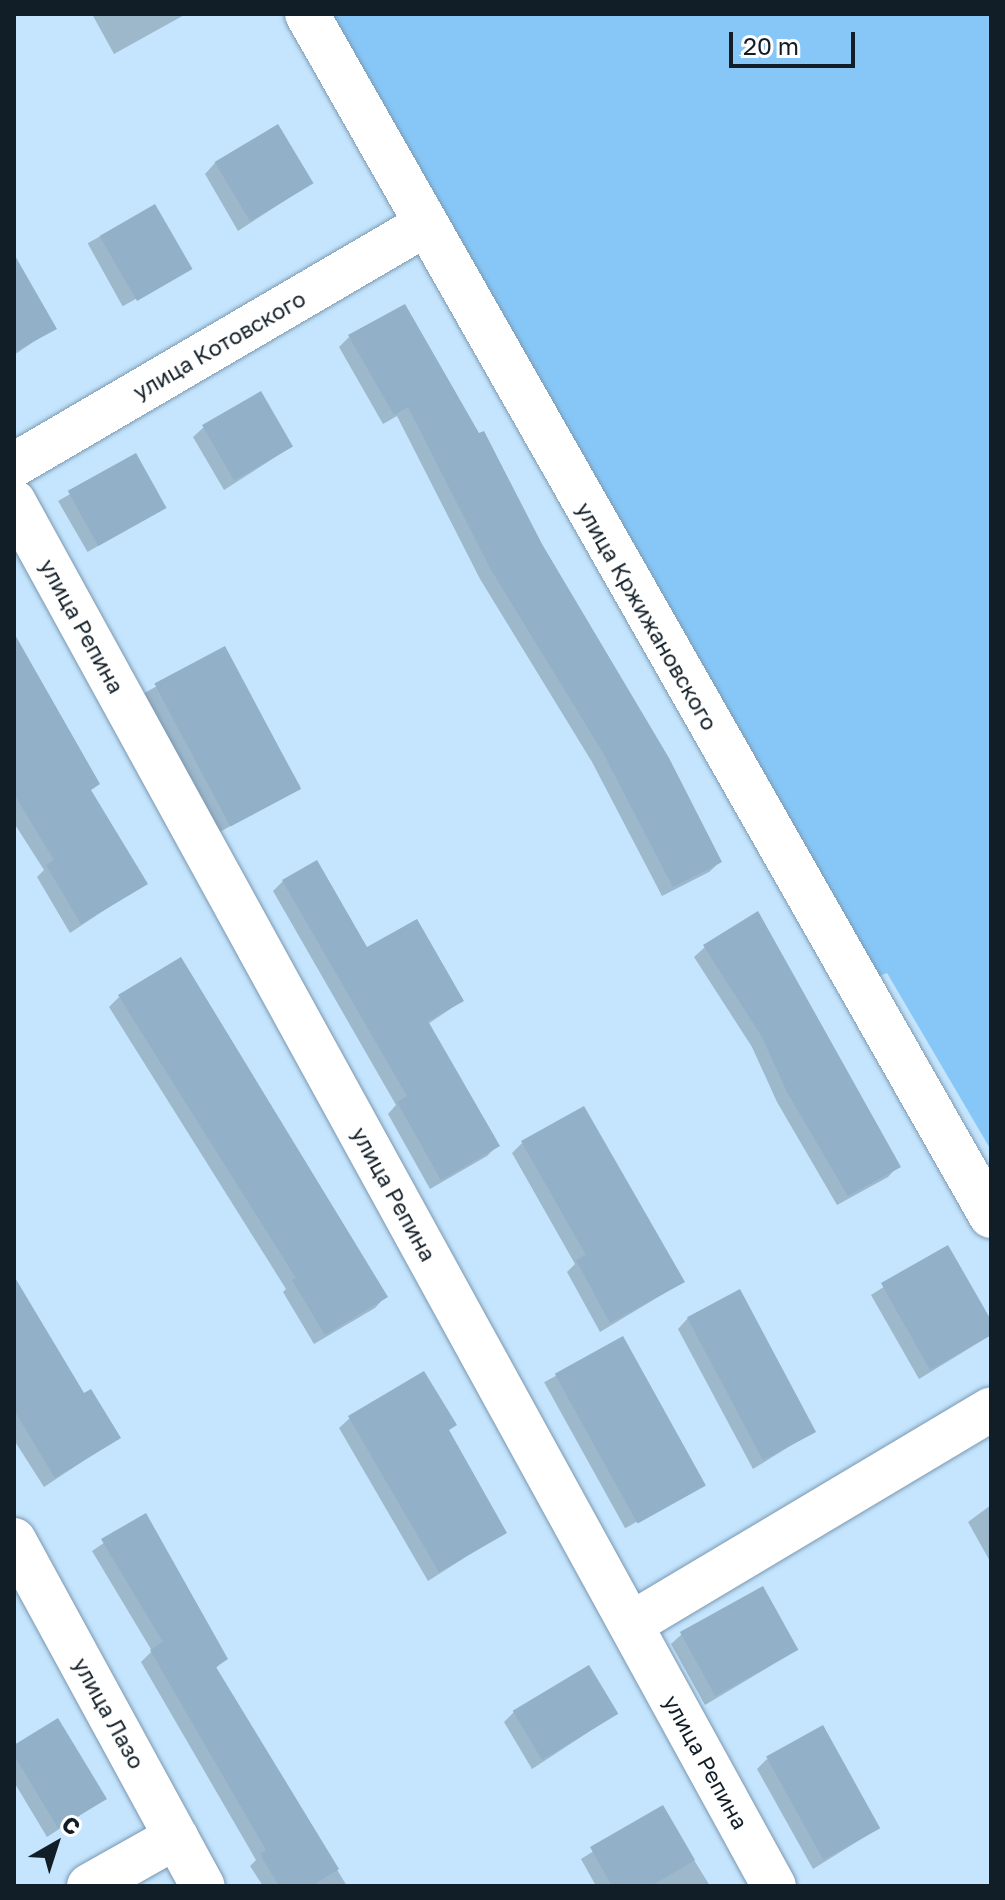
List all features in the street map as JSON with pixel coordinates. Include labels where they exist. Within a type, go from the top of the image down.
[{"type":"street","name":"улица Кржижановского","points":[[307,14],[424,225],[991,1216]]},
{"type":"street","name":"улица Котовского","points":[[14,465],[424,225]]},
{"type":"street","name":"улица Репина","points":[[14,502],[774,1886]]},
{"type":"street","points":[[631,1624],[991,1409]]},
{"type":"street","name":"улица Лазо","points":[[14,1540],[203,1886]]},
{"type":"street","points":[[89,1886],[176,1837]]},
{"type":"shaded area","points":[[332,14],[991,14],[991,1150],[887,973],[877,977]]},
{"type":"building","points":[[278,124],[314,183],[250,221],[215,162]]},
{"type":"building","points":[[155,204],[192,269],[137,301],[100,236]]},
{"type":"building","points":[[14,254],[57,329],[14,352]]},
{"type":"building","points":[[405,304],[479,433],[484,431],[542,544],[669,758],[722,862],[673,887],[602,751],[490,568],[408,407],[394,415],[348,335]]},
{"type":"building","points":[[261,391],[293,446],[234,480],[202,425]]},
{"type":"building","points":[[136,453],[167,508],[98,546],[68,491]]},
{"type":"building","points":[[14,633],[100,784],[91,790],[148,884],[81,924],[46,865],[54,860],[14,794]]},
{"type":"building","points":[[225,646],[301,789],[230,827],[154,684]]},
{"type":"building","points":[[317,860],[367,947],[417,919],[464,1001],[428,1021],[500,1146],[441,1180],[397,1102],[407,1096],[282,880]]},
{"type":"building","points":[[758,911],[901,1167],[848,1196],[787,1092],[762,1037],[703,945]]},
{"type":"building","points":[[181,957],[388,1297],[325,1335],[292,1280],[296,1278],[118,995]]},
{"type":"building","points":[[584,1106],[685,1282],[610,1323],[576,1260],[586,1255],[521,1141]]},
{"type":"building","points":[[948,1245],[991,1320],[991,1335],[930,1370],[881,1283]]},
{"type":"building","points":[[14,1276],[84,1393],[91,1389],[121,1438],[55,1478],[14,1410]]},
{"type":"building","points":[[740,1289],[816,1432],[763,1460],[687,1317]]},
{"type":"building","points":[[623,1336],[706,1486],[638,1523],[555,1374]]},
{"type":"building","points":[[424,1371],[457,1425],[449,1430],[507,1533],[439,1572],[348,1416]]},
{"type":"building","points":[[146,1513],[228,1659],[216,1667],[339,1869],[311,1886],[279,1886],[260,1854],[266,1850],[150,1650],[163,1642],[101,1539]]},
{"type":"building","points":[[763,1586],[798,1650],[715,1696],[680,1632]]},
{"type":"building","points":[[589,1665],[618,1714],[542,1760],[513,1711]]},
{"type":"building","points":[[58,1718],[107,1799],[58,1828],[14,1755],[14,1745]]},
{"type":"building","points":[[823,1725],[880,1828],[823,1860],[766,1757]]},
{"type":"building","points":[[663,1805],[695,1860],[651,1886],[612,1886],[590,1847]]}]
